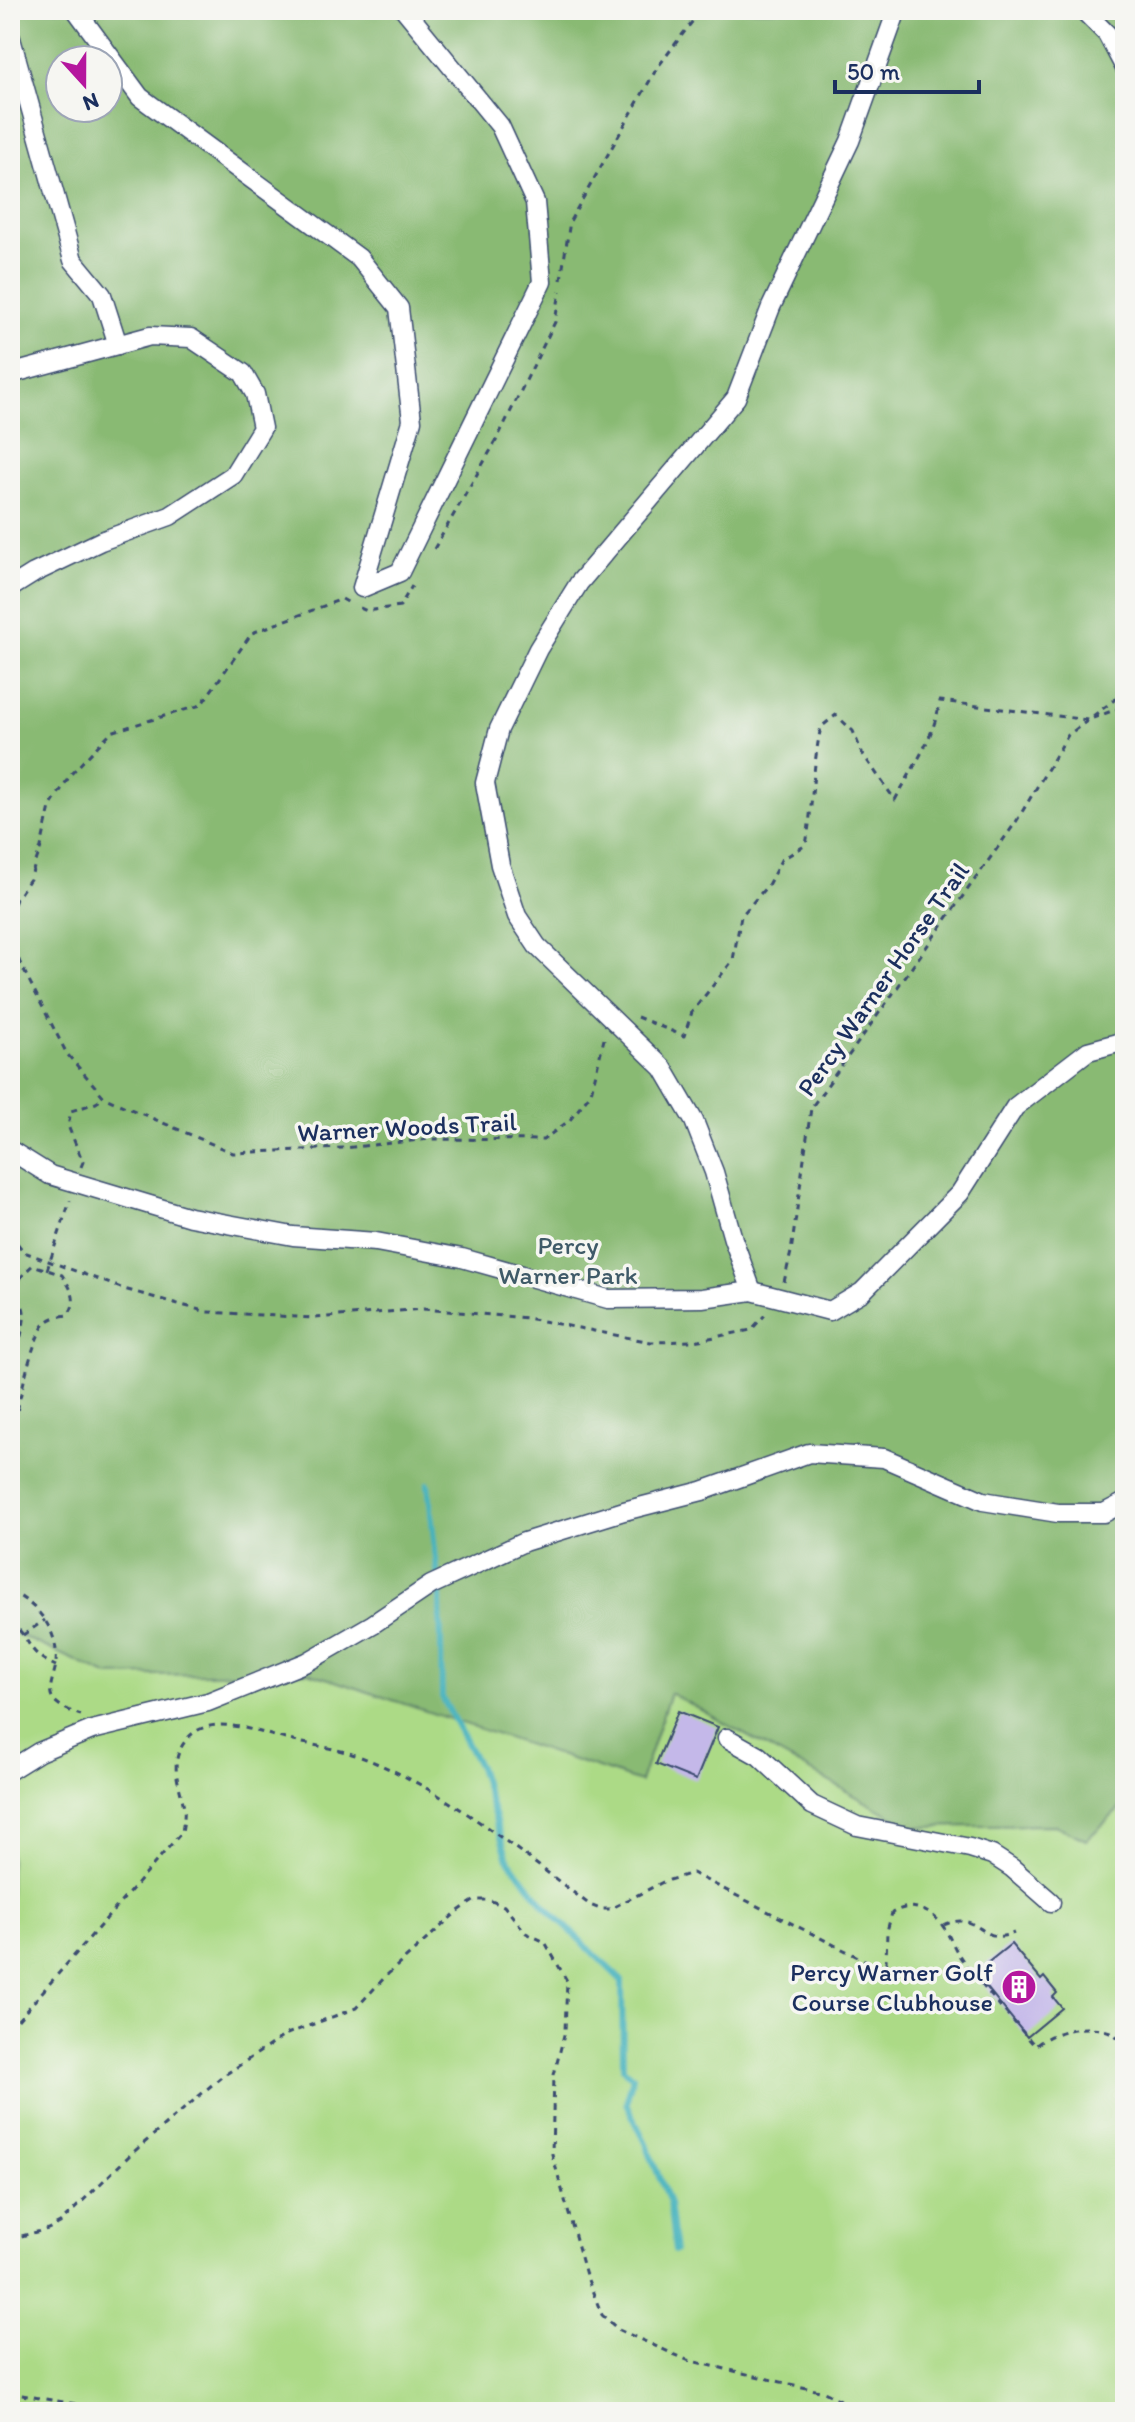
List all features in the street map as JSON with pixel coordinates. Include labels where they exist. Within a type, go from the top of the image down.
[{"type":"street","points":[[76,10],[140,97],[359,258],[399,308],[412,421],[362,588],[400,572],[542,282],[535,202],[500,126],[405,10]]},
{"type":"street","points":[[752,1291],[694,1121],[663,1068],[537,946],[517,916],[500,865],[485,783],[499,729],[538,649],[579,583],[736,398],[771,307],[850,141],[897,10]]},
{"type":"street","points":[[1083,10],[1107,34],[1125,68]]},
{"type":"street","points":[[10,35],[73,260],[102,295],[118,345]]},
{"type":"street","points":[[10,374],[150,336],[191,338],[243,373],[255,394],[262,428],[233,475],[170,516],[101,541],[10,588]]},
{"type":"street","points":[[10,1150],[50,1175],[190,1217],[293,1236],[376,1242],[462,1258],[608,1299],[702,1298],[752,1291],[830,1311],[862,1292],[960,1193],[1015,1107],[1088,1051],[1125,1041]]},
{"type":"street","points":[[10,1770],[39,1752],[106,1726],[208,1702],[307,1662],[373,1624],[431,1585],[524,1542],[702,1491],[809,1453],[884,1458],[983,1501],[1058,1513],[1104,1513],[1125,1502]]},
{"type":"street","points":[[727,1738],[759,1756],[812,1805],[857,1826],[992,1855],[1051,1902]]},
{"type":"path","name":"Percy Warner Horse Trail","points":[[10,1234],[24,1252],[124,1289],[207,1312],[314,1318],[423,1309],[527,1318],[651,1342],[694,1341],[751,1330],[780,1298],[791,1252],[811,1108],[1016,822],[1068,735],[1125,692]]},
{"type":"path","points":[[615,1022],[639,1017],[684,1036],[692,1012],[733,960],[741,916],[768,885],[781,860],[806,845],[811,814],[811,779],[821,727],[836,715],[853,731],[862,753],[895,800],[927,746],[937,724],[940,701],[1088,720],[1125,706]]},
{"type":"path","name":"Warner Woods Trail","points":[[10,937],[67,1054],[105,1098],[233,1153],[344,1148],[430,1139],[543,1140],[570,1120],[591,1093],[606,1030],[615,1022]]},
{"type":"path","points":[[47,1270],[83,1162],[68,1126],[71,1111],[105,1098]]},
{"type":"path","points":[[10,1371],[24,1320],[13,1292],[14,1286],[33,1265],[62,1275],[73,1293],[74,1302],[68,1315],[52,1318],[42,1327],[27,1370],[10,1446]]},
{"type":"path","points":[[10,1591],[29,1602],[51,1628],[57,1660],[50,1691],[53,1700],[106,1726]]},
{"type":"path","points":[[23,1635],[45,1620]]},
{"type":"path","points":[[10,1622],[37,1657],[56,1666]]},
{"type":"path","points":[[10,2029],[173,1846],[182,1832],[184,1810],[174,1768],[182,1746],[200,1730],[215,1726],[245,1726],[357,1756],[409,1778],[600,1909],[610,1909],[663,1882],[692,1873],[874,1965],[883,1966],[886,1963],[887,1931],[892,1913],[903,1907],[914,1907],[927,1912],[944,1925],[961,1959],[1035,2046],[1067,2029],[1111,2032],[1125,2044]]},
{"type":"path","points":[[10,2239],[60,2223],[130,2155],[220,2078],[287,2034],[356,2008],[388,1974],[457,1912],[475,1900],[489,1900],[504,1906],[526,1933],[545,1942],[567,1981],[565,2031],[554,2075],[552,2154],[586,2275],[602,2315],[619,2330],[687,2360],[824,2392],[865,2412]]},
{"type":"path","points":[[944,1925],[964,1920],[976,1924],[992,1937],[1002,1938],[1014,1933]]},
{"type":"path","points":[[10,2393],[108,2412]]},
{"type":"green space","name":"Percy Warner Park","points":[[10,10],[1125,10],[1125,2412],[10,2412]]},
{"type":"green space","name":"Percy Warner Park","points":[[10,10],[1125,10],[1125,1804],[1086,1840],[1055,1825],[911,1827],[670,1693],[640,1782],[308,1672],[109,1676],[10,1631]]},
{"type":"building","points":[[678,1711],[718,1727],[696,1780],[656,1764]]},
{"type":"building","name":"Percy Warner Golf Course Clubhouse","points":[[1011,1944],[1041,1980],[1044,1977],[1057,1993],[1053,1997],[1062,2008],[1027,2037],[975,1973]]},
{"type":"waterway","points":[[428,1484],[440,1597],[442,1697],[479,1767],[508,1859],[545,1906],[622,1981],[623,2069],[633,2076],[626,2103],[646,2143],[669,2203],[675,2251]]},
{"type":"place","name":"Percy Warner Golf Course Clubhouse","points":[[1019,1987]]}]
